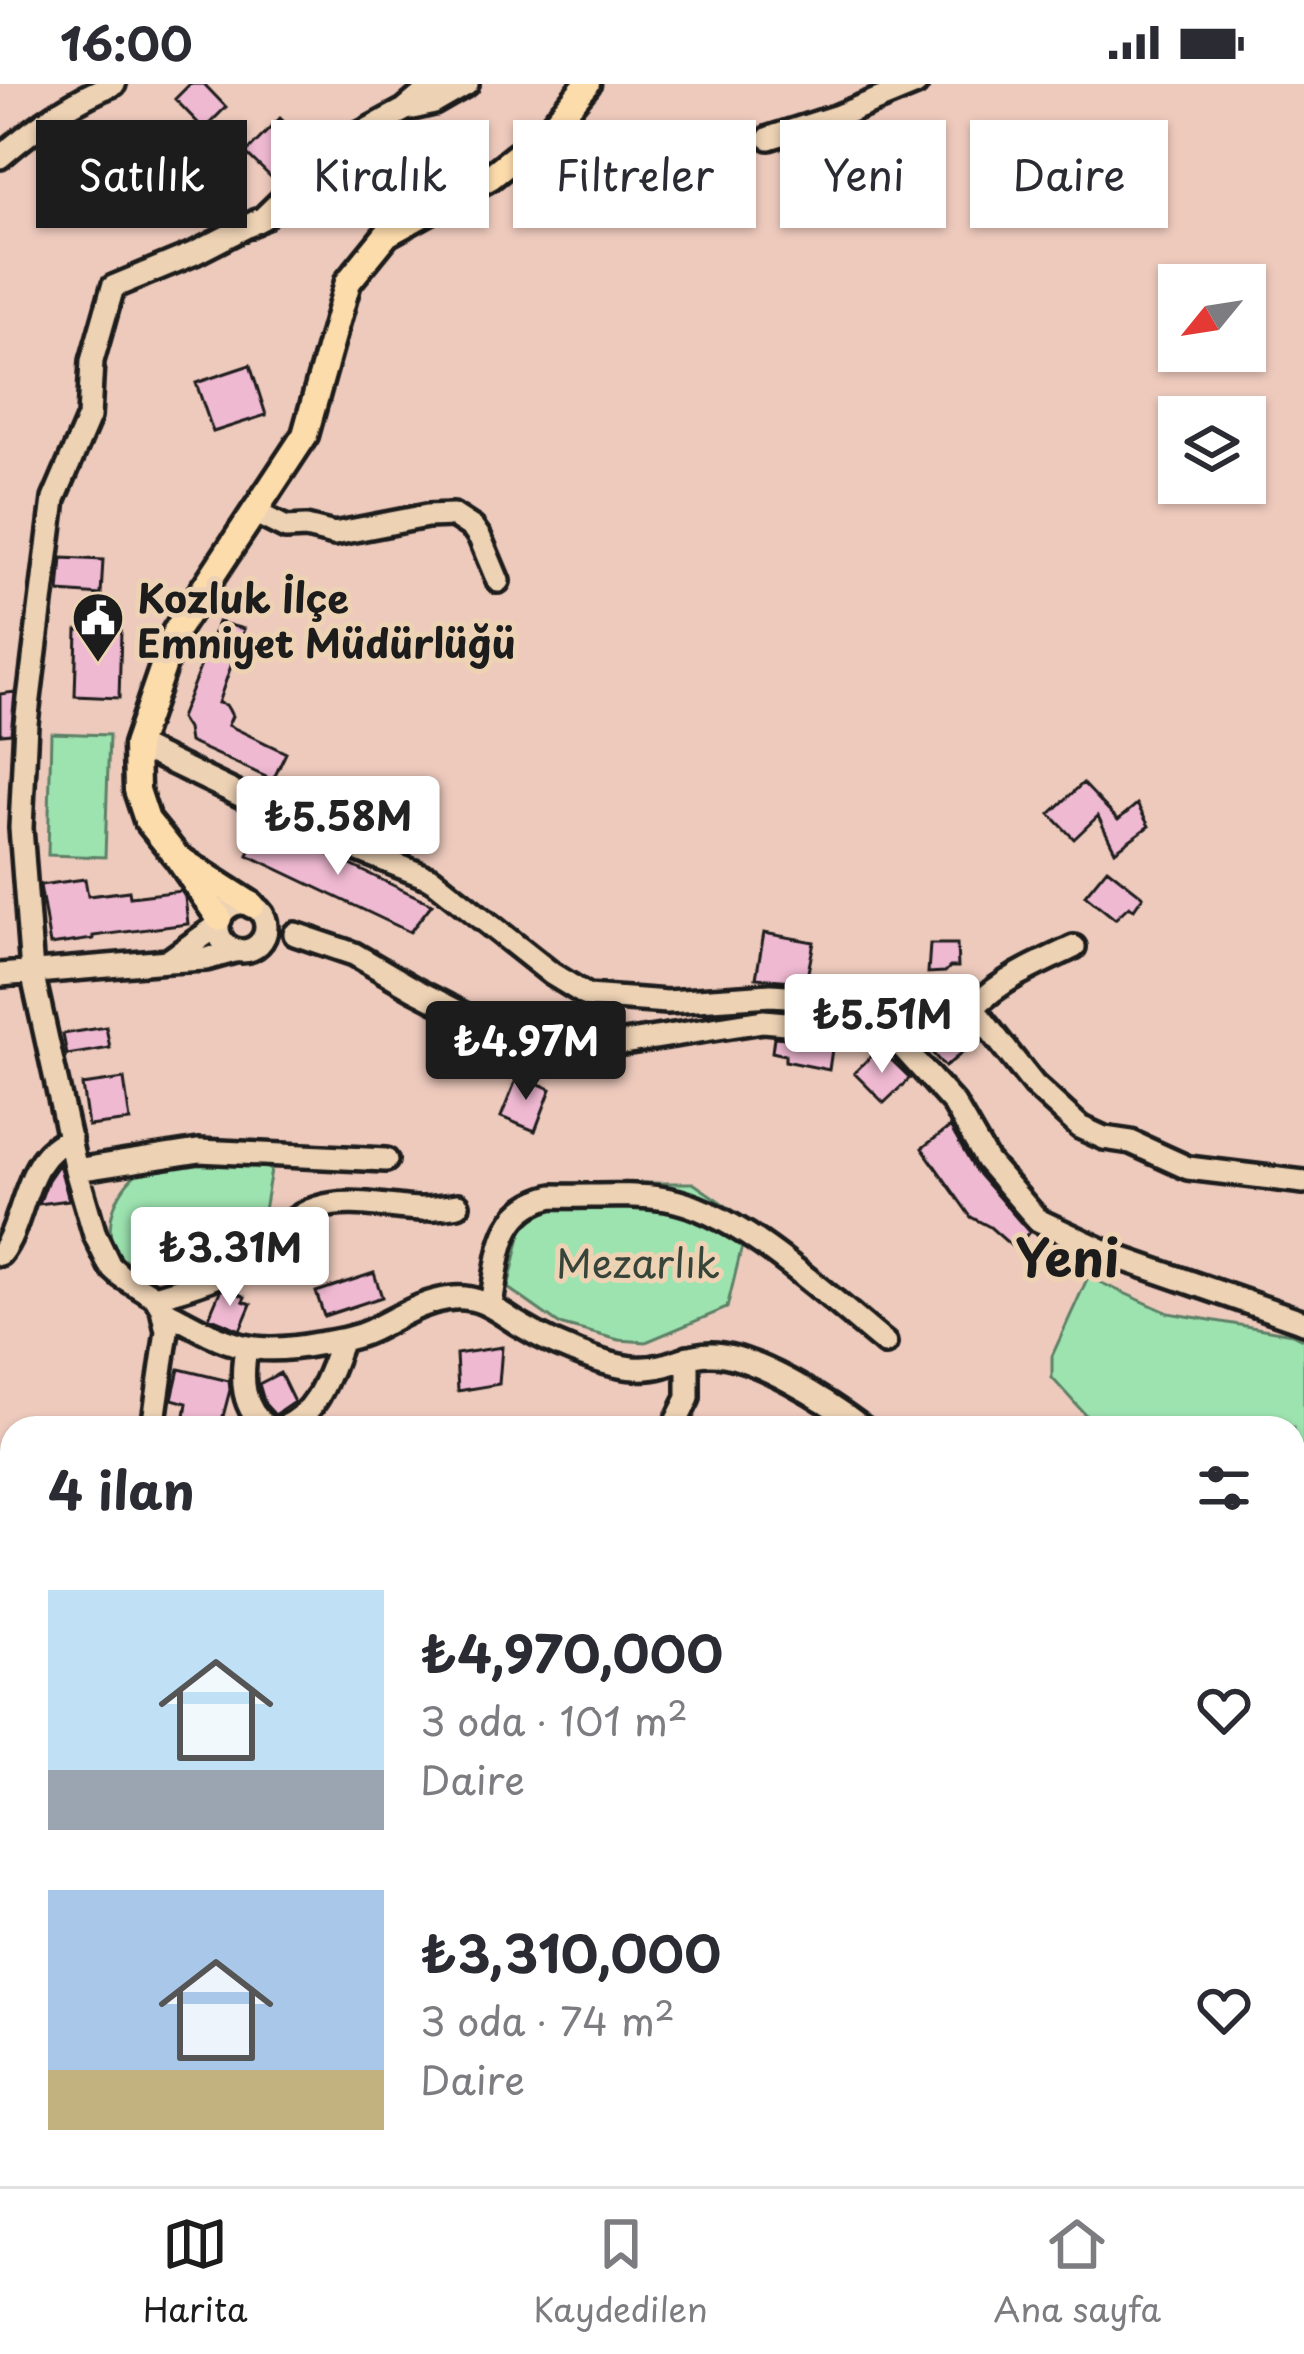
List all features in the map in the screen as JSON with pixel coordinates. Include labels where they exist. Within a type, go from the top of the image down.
[{"type":"main road","points":[[218,922],[147,820],[137,790],[136,745],[175,632],[305,435],[348,282],[387,234],[490,177],[548,130],[587,84]]},
{"type":"main road","points":[[177,857],[255,908]]},
{"type":"street","points":[[0,157],[40,124],[114,84]]},
{"type":"street","points":[[435,84],[404,110],[336,147],[263,218],[113,287],[92,361],[89,417],[54,499],[26,723],[21,828],[32,972],[76,1170],[104,1258],[121,1276],[159,1303],[246,1348],[280,1351],[341,1340],[429,1302],[457,1298],[491,1304],[564,1348],[626,1369],[663,1366],[714,1353],[754,1365],[847,1416]]},
{"type":"street","points":[[404,110],[434,103],[466,84]]},
{"type":"street","points":[[769,138],[916,84]]},
{"type":"street","points":[[256,513],[286,528],[334,534],[453,515],[480,538],[498,580]]},
{"type":"street","points":[[136,745],[310,830],[432,879],[552,974],[588,996],[667,1002],[771,995],[832,999],[885,1028],[954,1104],[987,1160],[1038,1220],[1117,1257],[1304,1322]]},
{"type":"street","points":[[168,961],[236,904],[255,908],[295,934],[354,954],[486,1026],[583,1046],[763,1021],[885,1028],[938,1008],[973,1008],[1034,1085],[1080,1127],[1104,1138],[1130,1142],[1188,1168],[1304,1182]]},
{"type":"street","points":[[255,908],[263,916],[266,932],[258,945]]},
{"type":"street","points":[[218,922],[222,941],[243,952],[295,934]]},
{"type":"street","points":[[973,1008],[1014,976],[1074,947]]},
{"type":"street","points":[[0,975],[206,959],[235,950]]},
{"type":"street","points":[[0,1254],[47,1152],[70,1139]]},
{"type":"street","points":[[76,1170],[199,1151],[386,1160]]},
{"type":"street","points":[[491,1304],[503,1240],[520,1208],[553,1196],[664,1199],[691,1206],[767,1247],[885,1343]]},
{"type":"street","points":[[159,1303],[249,1260],[294,1219],[316,1208],[372,1203],[422,1209],[458,1205]]},
{"type":"street","points":[[155,1416],[167,1331],[159,1303]]},
{"type":"street","points":[[303,1416],[325,1385],[341,1340]]},
{"type":"street","points":[[246,1348],[244,1393],[254,1416]]},
{"type":"street","points":[[679,1416],[688,1398],[688,1357]]},
{"type":"green space","points":[[51,733],[109,735],[105,857],[48,855]]},
{"type":"green space","points":[[254,1159],[271,1170],[258,1245],[234,1261],[209,1273],[172,1275],[132,1265],[115,1250],[112,1213],[124,1188],[141,1170],[173,1161]]},
{"type":"green space","name":"Mezarlık","points":[[564,1183],[693,1183],[748,1221],[727,1308],[646,1342],[619,1340],[559,1324],[508,1288],[528,1202]]},
{"type":"green space","points":[[1088,1277],[1169,1313],[1304,1340],[1304,1416],[1087,1416],[1052,1378],[1052,1356]]},
{"type":"building","points":[[190,84],[204,84],[226,107],[213,120],[195,120],[175,99]]},
{"type":"building","points":[[271,127],[271,177],[247,154]]},
{"type":"building","points":[[250,365],[266,415],[213,432],[196,383]]},
{"type":"building","points":[[62,558],[103,560],[101,595],[59,592]]},
{"type":"building","points":[[218,622],[244,629],[218,703],[226,705],[232,716],[228,725],[286,753],[273,780],[189,742],[180,718]]},
{"type":"building","name":"Kozluk İlçe Emniyet Müdürlüğü","points":[[77,630],[121,631],[119,698],[75,696]]},
{"type":"building","points":[[15,692],[11,733],[0,734],[0,694]]},
{"type":"building","points":[[1083,783],[1118,820],[1137,804],[1149,826],[1115,851],[1098,816],[1074,839],[1050,814]]},
{"type":"building","points":[[263,823],[432,904],[410,932],[248,855]]},
{"type":"building","points":[[1107,868],[1143,896],[1134,909],[1129,906],[1115,919],[1085,895]]},
{"type":"building","points":[[85,879],[88,896],[181,891],[188,924],[50,945],[40,885]]},
{"type":"building","points":[[764,933],[814,942],[806,982],[756,978]]},
{"type":"building","points":[[930,944],[957,944],[958,967],[928,973]]},
{"type":"building","points":[[959,1021],[979,1039],[945,1067],[926,1046]]},
{"type":"building","points":[[106,1027],[110,1048],[67,1055],[63,1034]]},
{"type":"building","points":[[774,1037],[833,1042],[829,1070],[785,1061],[785,1055],[772,1052]]},
{"type":"building","points":[[879,1048],[910,1078],[884,1103],[854,1073]]},
{"type":"building","points":[[518,1075],[551,1089],[535,1131],[501,1117]]},
{"type":"building","points":[[124,1079],[130,1121],[88,1126],[82,1085]]},
{"type":"building","points":[[950,1127],[975,1170],[1029,1232],[1015,1249],[971,1217],[922,1148]]},
{"type":"building","points":[[59,1164],[69,1200],[39,1204],[48,1180]]},
{"type":"building","points":[[374,1273],[382,1297],[324,1316],[316,1292]]},
{"type":"building","points":[[226,1288],[251,1304],[240,1330],[209,1317],[220,1291]]},
{"type":"building","points":[[502,1347],[499,1384],[458,1391],[456,1354]]},
{"type":"building","points":[[179,1369],[229,1381],[223,1416],[185,1416],[187,1403],[172,1399]]},
{"type":"building","points":[[280,1373],[294,1402],[275,1415],[265,1404],[259,1384]]},
{"type":"place","name":"Kozluk İlçe Emniyet Müdürlüğü","points":[[98,664]]},
{"type":"district","name":"Yeni","points":[[1067,1255]]}]
